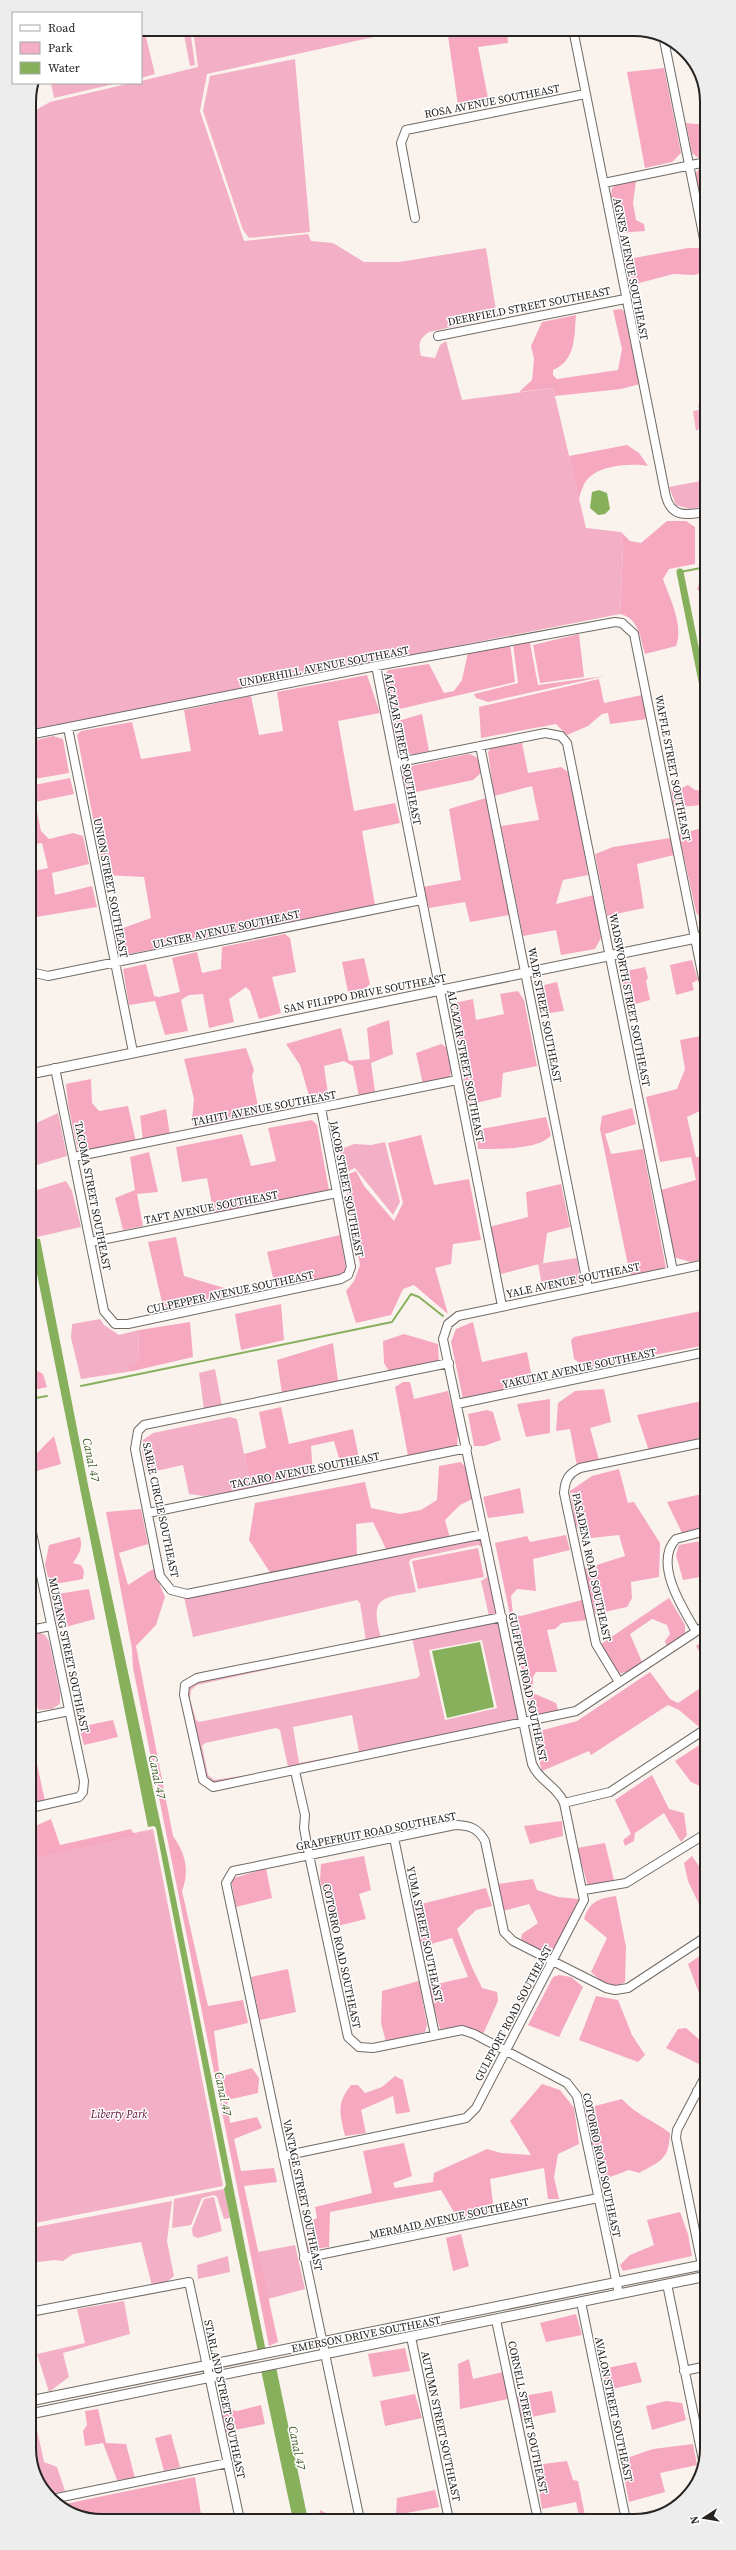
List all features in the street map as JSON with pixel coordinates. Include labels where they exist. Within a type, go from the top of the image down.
[{"type":"street","name":"AGNES AVENUE SOUTHEAST","points":[[574,36],[604,183],[625,299],[668,505],[674,511],[686,515],[700,513]]},
{"type":"street","points":[[665,44],[700,220]]},
{"type":"street","name":"ROSA AVENUE SOUTHEAST","points":[[415,218],[401,143],[404,133],[410,128],[586,94]]},
{"type":"street","points":[[604,183],[700,163]]},
{"type":"street","name":"DEERFIELD STREET SOUTHEAST","points":[[438,336],[625,299]]},
{"type":"street","name":"UNDERHILL AVENUE SOUTHEAST","points":[[36,734],[376,666],[615,622],[622,623]]},
{"type":"street","name":"WAFFLE STREET SOUTHEAST","points":[[622,623],[634,634],[700,963]]},
{"type":"street","name":"ALCAZAR STREET SOUTHEAST","points":[[376,666],[502,1306]]},
{"type":"street","name":"UNION STREET SOUTHEAST","points":[[68,728],[133,1052]]},
{"type":"street","name":"WADSWORTH STREET SOUTHEAST","points":[[480,746],[545,733],[561,736],[570,751],[673,1271]]},
{"type":"street","points":[[395,763],[480,746]]},
{"type":"street","name":"WADE STREET SOUTHEAST","points":[[480,746],[588,1288]]},
{"type":"street","name":"ULSTER AVENUE SOUTHEAST","points":[[36,972],[48,976],[421,900]]},
{"type":"street","name":"SAN FILIPPO DRIVE SOUTHEAST","points":[[36,1073],[700,937]]},
{"type":"street","name":"TACOMA STREET SOUTHEAST","points":[[55,1068],[104,1311],[115,1324]]},
{"type":"street","name":"TAHITI AVENUE SOUTHEAST","points":[[74,1157],[458,1080]]},
{"type":"street","name":"JACOB STREET SOUTHEAST","points":[[321,1108],[351,1268],[348,1275]]},
{"type":"street","name":"TAFT AVENUE SOUTHEAST","points":[[91,1242],[337,1193]]},
{"type":"street","name":"YALE AVENUE SOUTHEAST","points":[[448,1324],[458,1316],[700,1265]]},
{"type":"street","name":"CULPEPPER AVENUE SOUTHEAST","points":[[115,1324],[143,1321],[341,1279],[348,1275]]},
{"type":"street","name":"GULFPORT ROAD SOUTHEAST","points":[[283,2156],[466,2118],[476,2108],[584,1900],[584,1890],[564,1803],[556,1790],[535,1772],[523,1723],[467,1448],[443,1339],[448,1324]]},
{"type":"street","name":"YAKUTAT AVENUE SOUTHEAST","points":[[457,1404],[700,1353]]},
{"type":"street","name":"SABLE CIRCLE SOUTHEAST","points":[[449,1363],[144,1425],[138,1431],[135,1449],[160,1576],[171,1590],[178,1593],[187,1594],[484,1534]]},
{"type":"street","name":"PASADENA ROAD SOUTHEAST","points":[[619,1682],[596,1644],[564,1493],[565,1484],[572,1472],[580,1468],[700,1443]]},
{"type":"street","name":"TACARO AVENUE SOUTHEAST","points":[[148,1512],[467,1448]]},
{"type":"street","points":[[696,1631],[676,1597],[670,1578],[668,1552],[676,1539],[700,1533]]},
{"type":"street","name":"MUSTANG STREET SOUTHEAST","points":[[36,1559],[84,1781],[83,1792],[73,1799],[36,1807]]},
{"type":"street","points":[[502,1617],[197,1678],[185,1685],[184,1695],[203,1780],[213,1788],[576,1711],[700,1629]]},
{"type":"street","points":[[36,1629],[51,1626]]},
{"type":"street","points":[[36,1718],[69,1711]]},
{"type":"street","points":[[564,1803],[610,1792],[700,1733]]},
{"type":"street","name":"COTORRO ROAD SOUTHEAST","points":[[295,1771],[305,1815],[304,1828],[309,1855],[348,2037],[355,2045],[364,2049],[462,2030],[474,2034],[506,2050],[567,2083],[574,2089],[618,2294]]},
{"type":"street","name":"GRAPEFRUIT ROAD SOUTHEAST","points":[[228,1875],[233,1871],[309,1855],[455,1825],[466,1825],[475,1829],[485,1841],[504,1932],[513,1941],[606,1988],[615,1990],[628,1988],[700,1941]]},
{"type":"street","points":[[584,1890],[626,1883],[700,1836]]},
{"type":"street","name":"YUMA STREET SOUTHEAST","points":[[394,1838],[435,2035]]},
{"type":"street","name":"VANTAGE STREET SOUTHEAST","points":[[228,1875],[226,1883],[359,2514]]},
{"type":"street","points":[[700,2086],[676,2138],[700,2243]]},
{"type":"street","name":"MERMAID AVENUE SOUTHEAST","points":[[304,2258],[598,2198]]},
{"type":"street","name":"EMERSON DRIVE SOUTHEAST","points":[[36,2401],[700,2266]]},
{"type":"street","points":[[700,2267],[677,2274],[669,2279],[667,2284],[700,2443]]},
{"type":"street","name":"EMERSON DRIVE SOUTHEAST","points":[[36,2413],[700,2277]]},
{"type":"street","name":"STARLAND STREET SOUTHEAST","points":[[36,2311],[189,2282],[239,2514]]},
{"type":"street","name":"AVALON STREET SOUTHEAST","points":[[581,2302],[625,2514]]},
{"type":"street","name":"CORNELL STREET SOUTHEAST","points":[[496,2320],[537,2514]]},
{"type":"street","name":"AUTUMN STREET SOUTHEAST","points":[[411,2337],[448,2514]]},
{"type":"street","points":[[684,2370],[700,2367]]},
{"type":"street","points":[[59,2498],[228,2463]]},
{"type":"green space","points":[[142,36],[146,36],[155,74],[142,78]]},
{"type":"green space","points":[[184,36],[191,36],[195,65],[190,66]]},
{"type":"green space","points":[[194,36],[374,36],[207,74],[200,111],[244,241],[308,234],[311,241],[333,243],[364,262],[399,262],[486,248],[497,317],[429,332],[420,342],[421,356],[435,358],[440,345],[446,341],[462,400],[553,388],[586,528],[621,532],[623,548],[620,614],[36,729],[36,110],[50,102],[127,84],[142,84],[142,81],[198,67]]},
{"type":"green space","points":[[295,59],[310,232],[249,238],[243,230],[203,111],[210,76]]},
{"type":"green space","points":[[51,84],[114,84],[54,98]]},
{"type":"green space","points":[[700,404],[700,428],[696,431],[693,411],[699,410],[698,405]]},
{"type":"green space","points":[[700,481],[700,507],[690,509],[676,505],[669,487]]},
{"type":"green space","points":[[700,580],[700,591],[697,590]]},
{"type":"green space","points":[[58,1113],[67,1156],[36,1165],[36,1123]]},
{"type":"green space","points":[[385,1142],[400,1202],[393,1215],[355,1168],[346,1172],[339,1157],[341,1149],[354,1144],[371,1145]]},
{"type":"green space","points":[[66,1181],[72,1191],[81,1227],[37,1237],[36,1187],[37,1190]]},
{"type":"green space","points":[[577,1258],[580,1278],[575,1284],[543,1291],[538,1264]]},
{"type":"green space","points":[[100,1319],[104,1325],[119,1335],[139,1330],[138,1361],[129,1368],[133,1371],[81,1379],[71,1338],[72,1324]]},
{"type":"green space","points":[[215,1369],[222,1406],[204,1409],[199,1373]]},
{"type":"green space","points":[[230,1417],[237,1419],[251,1489],[204,1496],[189,1494],[183,1465],[147,1473],[142,1450],[143,1440],[153,1433]]},
{"type":"green space","points":[[481,1538],[497,1615],[489,1616],[481,1581],[487,1577],[482,1547],[478,1545],[411,1559],[409,1562],[416,1592],[393,1596],[380,1602],[377,1607],[377,1615],[381,1638],[366,1641],[360,1603],[357,1600],[193,1637],[184,1597]]},
{"type":"green space","points":[[499,1621],[519,1720],[288,1767],[280,1730],[276,1728],[205,1743],[202,1746],[208,1775],[214,1780],[275,1771],[214,1784],[206,1779],[187,1695],[189,1687],[198,1681],[337,1654],[197,1685],[191,1690],[190,1699],[196,1720],[199,1722],[417,1678],[420,1675],[412,1638]],"holes":[[[482,1640],[497,1708],[445,1720],[429,1650]],[[352,1715],[359,1752],[299,1763],[293,1727]]]},
{"type":"green space","points":[[38,1632],[45,1635],[49,1641],[60,1693],[60,1704],[52,1709],[38,1710],[36,1700],[36,1633]]},
{"type":"green space","name":"Liberty Park","points":[[153,1829],[223,2186],[36,2223],[36,1854]]},
{"type":"green space","points":[[224,2189],[230,2218],[224,2219],[217,2197],[214,2195],[202,2198],[191,2225],[172,2228],[174,2199]]},
{"type":"green space","points":[[214,2197],[222,2231],[198,2238],[193,2236],[192,2229],[204,2199]]},
{"type":"green space","points":[[172,2201],[167,2241],[174,2276],[168,2281],[152,2286],[141,2242],[73,2254],[63,2261],[55,2260],[36,2262],[36,2227]]},
{"type":"green space","points":[[295,2245],[305,2289],[268,2299],[258,2252]]},
{"type":"green space","points":[[228,2256],[230,2272],[198,2279],[197,2265]]},
{"type":"green space","points":[[124,2301],[130,2334],[63,2353],[69,2377],[49,2392],[37,2354],[85,2343],[77,2309]]},
{"type":"green space","points":[[36,2425],[44,2462],[57,2467],[65,2491],[54,2493],[45,2481],[37,2461]]},
{"type":"shaded area","points":[[448,36],[508,36],[508,43],[478,47],[489,103],[458,105]]},
{"type":"shaded area","points":[[664,68],[681,153],[672,162],[645,168],[627,72]]},
{"type":"shaded area","points":[[686,123],[700,124],[700,159],[692,153]]},
{"type":"shaded area","points":[[698,170],[700,170],[699,195],[695,175]]},
{"type":"shaded area","points":[[636,181],[633,203],[636,220],[644,224],[645,231],[619,233],[611,199],[612,188],[616,185]]},
{"type":"shaded area","points":[[688,248],[699,248],[700,273],[694,275],[673,274],[628,286],[623,260]]},
{"type":"shaded area","points":[[621,309],[625,312],[640,384],[621,389],[555,396],[553,388],[519,392],[532,380],[534,359],[531,346],[542,322],[576,315],[574,340],[570,354],[561,366],[553,370],[553,375],[557,379],[618,370],[622,349],[613,310]]},
{"type":"shaded area","points":[[627,445],[639,453],[648,466],[619,466],[604,469],[589,477],[582,489],[579,499],[569,456]]},
{"type":"shaded area","points":[[667,521],[686,521],[695,527],[695,564],[669,569],[663,579],[677,621],[678,638],[676,646],[645,654],[640,635],[635,624],[626,616],[620,614],[623,549],[621,532],[630,541],[641,543]]},
{"type":"shaded area","points":[[566,634],[530,643],[538,685],[605,676],[488,702],[476,698],[474,694],[518,683],[513,644]]},
{"type":"shaded area","points":[[579,634],[584,677],[540,683],[533,645]]},
{"type":"shaded area","points":[[510,643],[515,682],[391,711],[383,679],[388,670],[429,664],[444,693],[454,691],[462,680],[468,652]]},
{"type":"shaded area","points":[[367,675],[380,713],[338,721],[354,811],[395,803],[400,823],[362,831],[375,905],[124,955],[117,953],[112,932],[151,918],[144,877],[104,875],[77,735],[81,731],[132,722],[141,759],[191,751],[184,710],[251,696],[259,735],[283,731],[277,692]]},
{"type":"shaded area","points":[[599,679],[604,703],[642,695],[647,719],[610,724],[608,713],[602,714],[588,726],[567,735],[556,724],[481,738],[479,707]]},
{"type":"shaded area","points":[[422,714],[429,751],[414,754],[398,753],[391,723]]},
{"type":"shaded area","points":[[53,736],[63,739],[69,773],[36,779],[36,740]]},
{"type":"shaded area","points":[[522,743],[528,773],[561,767],[571,774],[588,875],[563,880],[556,904],[594,895],[601,938],[595,949],[561,955],[556,930],[523,936],[501,826],[539,820],[532,786],[494,796],[488,752],[491,748]]},
{"type":"shaded area","points":[[468,754],[475,756],[479,760],[481,773],[473,780],[407,794],[401,772],[407,767]]},
{"type":"shaded area","points":[[70,778],[74,794],[36,802],[36,785]]},
{"type":"shaded area","points":[[688,785],[695,790],[700,790],[700,805],[674,807],[671,789],[680,789]]},
{"type":"shaded area","points":[[486,798],[509,915],[470,922],[465,902],[429,908],[423,887],[461,880],[449,809]]},
{"type":"shaded area","points":[[36,807],[41,831],[49,839],[73,833],[83,836],[89,864],[52,873],[55,895],[92,886],[97,907],[36,917],[36,871],[48,868],[42,843],[36,844]]},
{"type":"shaded area","points":[[700,829],[700,918],[696,912],[679,834]]},
{"type":"shaded area","points":[[670,838],[674,855],[637,864],[644,908],[607,916],[595,854],[613,847]]},
{"type":"shaded area","points":[[285,934],[290,938],[296,972],[272,977],[281,1013],[259,1019],[250,991],[246,987],[229,999],[234,1022],[209,1028],[203,994],[189,995],[181,1000],[188,1031],[165,1035],[155,1001],[129,1005],[123,969],[146,964],[154,996],[159,997],[180,992],[172,958],[197,952],[202,973],[221,969],[222,947]]},
{"type":"shaded area","points":[[364,958],[370,984],[362,992],[348,992],[342,962]]},
{"type":"shaded area","points":[[692,960],[698,980],[692,983],[694,990],[676,995],[670,965]]},
{"type":"shaded area","points":[[645,967],[648,978],[646,981],[650,1000],[628,1006],[620,979],[622,972]]},
{"type":"shaded area","points":[[557,982],[564,1011],[542,1014],[536,987]]},
{"type":"shaded area","points":[[518,991],[524,1000],[537,1066],[503,1073],[501,1097],[468,1105],[456,1038],[454,1003],[473,999],[476,1020],[504,1014],[500,994]]},
{"type":"shaded area","points":[[389,1020],[393,1054],[371,1063],[375,1092],[359,1097],[353,1066],[344,1061],[324,1066],[328,1094],[310,1099],[300,1065],[286,1044],[341,1028],[349,1061],[370,1059],[367,1028]]},
{"type":"shaded area","points":[[700,1036],[700,1111],[687,1117],[696,1157],[700,1157],[700,1260],[691,1262],[673,1257],[661,1190],[696,1180],[691,1157],[660,1162],[646,1097],[677,1089],[685,1069],[680,1040]]},
{"type":"shaded area","points":[[441,1044],[446,1047],[452,1069],[449,1078],[423,1084],[416,1053]]},
{"type":"shaded area","points":[[246,1048],[254,1070],[252,1076],[260,1117],[194,1131],[192,1120],[194,1099],[184,1059]]},
{"type":"shaded area","points":[[91,1079],[92,1103],[99,1111],[128,1106],[136,1142],[83,1153],[78,1151],[68,1104],[66,1084]]},
{"type":"shaded area","points":[[632,1108],[636,1124],[605,1134],[611,1154],[643,1149],[666,1268],[630,1275],[600,1129],[602,1116]]},
{"type":"shaded area","points":[[166,1109],[170,1135],[143,1140],[140,1116]]},
{"type":"shaded area","points":[[546,1117],[551,1135],[537,1144],[517,1148],[478,1149],[476,1130]]},
{"type":"shaded area","points":[[312,1120],[317,1125],[329,1190],[214,1215],[207,1178],[182,1182],[176,1147],[242,1134],[251,1166],[276,1161],[268,1128]]},
{"type":"shaded area","points":[[421,1135],[434,1185],[469,1179],[481,1240],[453,1244],[451,1264],[435,1268],[448,1314],[414,1285],[403,1289],[391,1315],[356,1323],[346,1291],[354,1281],[360,1265],[344,1176],[356,1171],[364,1186],[394,1221],[403,1203],[388,1143]]},
{"type":"shaded area","points":[[149,1152],[158,1192],[137,1194],[143,1226],[123,1230],[115,1198],[135,1190],[130,1157]]},
{"type":"shaded area","points":[[561,1184],[570,1227],[547,1233],[543,1263],[501,1274],[489,1227],[528,1217],[526,1192]]},
{"type":"shaded area","points":[[340,1235],[346,1269],[341,1276],[276,1290],[267,1252]]},
{"type":"shaded area","points":[[176,1237],[184,1276],[248,1295],[164,1311],[148,1242]]},
{"type":"shaded area","points":[[281,1304],[284,1340],[241,1350],[235,1314]]},
{"type":"shaded area","points":[[700,1311],[700,1346],[587,1368],[574,1359],[571,1340],[574,1337]]},
{"type":"shaded area","points":[[190,1322],[193,1357],[133,1371],[128,1368],[138,1361],[139,1330]]},
{"type":"shaded area","points":[[473,1322],[482,1362],[527,1352],[533,1383],[463,1399],[451,1342],[456,1329]]},
{"type":"shaded area","points":[[404,1334],[438,1344],[439,1363],[390,1373],[384,1363],[383,1341]]},
{"type":"shaded area","points":[[333,1343],[338,1381],[282,1393],[277,1360]]},
{"type":"shaded area","points":[[36,1370],[43,1374],[47,1387],[36,1390]]},
{"type":"shaded area","points":[[403,1382],[410,1382],[414,1399],[448,1391],[458,1431],[457,1446],[408,1456],[395,1387]]},
{"type":"shaded area","points":[[604,1389],[611,1422],[590,1428],[599,1460],[577,1466],[570,1429],[556,1431],[558,1403],[575,1391]]},
{"type":"shaded area","points":[[550,1399],[550,1433],[526,1437],[517,1404]]},
{"type":"shaded area","points":[[700,1401],[700,1439],[649,1451],[637,1415]]},
{"type":"shaded area","points":[[281,1407],[289,1444],[353,1429],[361,1467],[342,1469],[334,1441],[311,1446],[313,1476],[251,1489],[244,1454],[266,1448],[259,1412]]},
{"type":"shaded area","points":[[487,1410],[493,1412],[501,1440],[484,1446],[474,1446],[468,1414]]},
{"type":"shaded area","points":[[54,1436],[61,1464],[36,1471],[36,1454]]},
{"type":"shaded area","points":[[461,1462],[466,1468],[472,1499],[460,1505],[445,1520],[450,1538],[387,1551],[373,1522],[356,1524],[357,1556],[271,1574],[249,1540],[255,1503],[365,1482],[371,1508],[400,1514],[421,1510],[437,1500],[439,1466]]},
{"type":"shaded area","points":[[619,1469],[628,1503],[634,1502],[660,1543],[659,1577],[631,1582],[632,1598],[627,1607],[595,1614],[584,1569],[625,1556],[619,1535],[582,1539],[575,1522],[570,1491],[592,1476]]},
{"type":"shaded area","points":[[520,1488],[524,1513],[488,1518],[483,1497]]},
{"type":"shaded area","points":[[700,1494],[700,1528],[682,1533],[667,1502]]},
{"type":"shaded area","points":[[141,1509],[148,1544],[119,1553],[128,1585],[153,1569],[165,1597],[156,1625],[136,1646],[173,1836],[181,1849],[185,1862],[186,1876],[182,1891],[208,2006],[243,2000],[248,2023],[214,2031],[220,2077],[252,2068],[259,2078],[258,2093],[227,2100],[230,2123],[257,2117],[262,2128],[234,2139],[241,2171],[274,2168],[277,2182],[244,2186],[278,2342],[269,2346],[133,1668],[132,1649],[106,1512]]},
{"type":"shaded area","points":[[566,1535],[570,1550],[533,1559],[536,1591],[517,1589],[511,1596],[513,1614],[521,1616],[582,1600],[587,1620],[562,1623],[555,1629],[547,1630],[557,1672],[536,1672],[533,1677],[533,1693],[556,1703],[559,1713],[533,1716],[530,1711],[495,1543],[527,1536],[530,1542]]},
{"type":"shaded area","points":[[80,1537],[80,1551],[73,1563],[81,1565],[84,1571],[83,1579],[50,1585],[45,1565],[49,1545]]},
{"type":"shaded area","points":[[700,1541],[700,1577],[683,1580],[676,1555],[679,1545]]},
{"type":"shaded area","points":[[478,1548],[484,1577],[418,1589],[412,1561]]},
{"type":"shaded area","points":[[89,1589],[95,1619],[58,1629],[51,1595]]},
{"type":"shaded area","points":[[669,1598],[685,1625],[685,1634],[667,1647],[665,1641],[670,1634],[667,1625],[652,1619],[630,1634],[642,1662],[630,1671],[618,1674],[601,1644]]},
{"type":"shaded area","points":[[700,1643],[700,1653],[696,1646]]},
{"type":"shaded area","points":[[650,1672],[670,1699],[678,1703],[700,1688],[700,1726],[679,1710],[668,1705],[591,1755],[589,1751],[542,1771],[532,1733],[577,1721]]},
{"type":"shaded area","points":[[113,1720],[118,1737],[84,1745],[79,1727]]},
{"type":"shaded area","points":[[700,1745],[700,1786],[691,1782],[675,1761]]},
{"type":"shaded area","points":[[36,1764],[45,1801],[36,1803]]},
{"type":"shaded area","points":[[652,1775],[669,1809],[684,1813],[687,1835],[681,1842],[664,1813],[635,1833],[634,1841],[625,1846],[623,1840],[631,1834],[615,1800]]},
{"type":"shaded area","points":[[51,1819],[60,1845],[131,1829],[135,1836],[36,1858],[36,1826]]},
{"type":"shaded area","points":[[562,1821],[563,1836],[530,1844],[524,1826]]},
{"type":"shaded area","points":[[605,1843],[614,1880],[588,1886],[577,1848]]},
{"type":"shaded area","points":[[364,1856],[371,1890],[359,1894],[366,1919],[333,1927],[320,1880],[321,1864]]},
{"type":"shaded area","points":[[692,1856],[700,1868],[700,1906],[688,1881],[684,1863]]},
{"type":"shaded area","points":[[266,1868],[272,1898],[236,1907],[231,1879]]},
{"type":"shaded area","points":[[533,1879],[537,1890],[558,1897],[579,1899],[574,1913],[553,1953],[546,1953],[521,1940],[522,1934],[538,1923],[529,1904],[503,1911],[498,1884]]},
{"type":"shaded area","points":[[486,1888],[492,1906],[476,1910],[457,1929],[482,1988],[497,1992],[498,2001],[483,2034],[456,2027],[440,2029],[428,1986],[468,1977],[452,1938],[421,1947],[413,1906]]},
{"type":"shaded area","points":[[616,1896],[626,1947],[625,1982],[616,1986],[602,1982],[591,1972],[607,1938],[584,1919],[586,1913],[596,1902],[605,1898]]},
{"type":"shaded area","points":[[700,1956],[699,1993],[688,1964]]},
{"type":"shaded area","points":[[288,1969],[296,2012],[260,2020],[251,1977]]},
{"type":"shaded area","points":[[559,1975],[571,1977],[583,1987],[559,2037],[528,2025],[553,1977]]},
{"type":"shaded area","points":[[419,1981],[427,2025],[425,2032],[386,2042],[381,2023],[382,1991]]},
{"type":"shaded area","points":[[596,1996],[618,2000],[632,2035],[645,2055],[638,2062],[579,2040]]},
{"type":"shaded area","points":[[686,2028],[700,2040],[700,2065],[666,2048],[678,2029]]},
{"type":"shaded area","points":[[395,2076],[403,2080],[410,2112],[396,2114],[393,2096],[361,2110],[366,2133],[345,2136],[340,2109],[343,2098],[351,2085],[358,2085],[365,2093],[382,2087]]},
{"type":"shaded area","points":[[542,2084],[560,2090],[574,2108],[579,2144],[558,2154],[554,2177],[559,2199],[548,2199],[544,2168],[490,2179],[494,2211],[458,2219],[441,2190],[330,2212],[329,2247],[308,2250],[305,2224],[317,2218],[315,2207],[372,2193],[363,2151],[404,2143],[412,2176],[393,2183],[395,2188],[433,2182],[434,2173],[487,2149],[501,2153],[531,2155],[510,2121]]},
{"type":"shaded area","points":[[622,2099],[627,2105],[670,2133],[668,2149],[666,2154],[658,2162],[639,2173],[629,2170],[602,2180],[583,2109]]},
{"type":"shaded area","points":[[680,2212],[688,2234],[692,2256],[623,2271],[620,2265],[630,2255],[654,2245],[647,2220]]},
{"type":"shaded area","points":[[461,2234],[469,2266],[453,2271],[446,2238]]},
{"type":"shaded area","points":[[576,2314],[582,2335],[546,2342],[540,2323]]},
{"type":"shaded area","points":[[405,2348],[410,2371],[373,2377],[368,2354]]},
{"type":"shaded area","points":[[469,2359],[473,2379],[503,2372],[508,2399],[460,2409],[458,2364]]},
{"type":"shaded area","points":[[636,2362],[642,2382],[608,2390],[602,2369]]},
{"type":"shaded area","points":[[552,2391],[556,2412],[522,2419],[517,2397]]},
{"type":"shaded area","points":[[415,2394],[422,2418],[385,2426],[380,2401]]},
{"type":"shaded area","points":[[666,2401],[682,2403],[686,2420],[652,2430],[646,2406]]},
{"type":"shaded area","points":[[261,2405],[265,2424],[225,2432],[220,2408],[237,2411]]},
{"type":"shaded area","points":[[98,2409],[106,2443],[126,2444],[135,2478],[117,2480],[103,2443],[85,2446],[83,2431],[87,2425],[85,2411]]},
{"type":"shaded area","points":[[171,2434],[180,2467],[164,2471],[155,2438]]},
{"type":"shaded area","points":[[693,2444],[697,2465],[660,2473],[665,2492],[629,2502],[621,2460],[653,2449]]},
{"type":"shaded area","points":[[567,2461],[573,2480],[578,2481],[585,2514],[579,2514],[576,2502],[542,2509],[535,2465]]},
{"type":"shaded area","points":[[195,2477],[201,2514],[98,2514],[77,2509],[67,2504]]},
{"type":"shaded area","points":[[435,2490],[439,2507],[396,2514],[397,2498]]},
{"type":"shaded area","points":[[320,2510],[328,2514],[319,2514]]},
{"type":"water","points":[[599,490],[607,493],[610,509],[605,514],[598,515],[590,508],[592,492]]},
{"type":"water","points":[[36,1238],[40,1239],[88,1485],[168,1859],[265,2347],[268,2349],[258,2352],[224,2189],[226,2185],[156,1828],[154,1826],[148,1827],[36,1269]]},
{"type":"water","points":[[480,1642],[494,1707],[447,1718],[432,1651]]},
{"type":"water","points":[[276,2367],[307,2514],[292,2514],[261,2370]]},
{"type":"waterway","points":[[680,572],[700,568]]},
{"type":"waterway","points":[[680,572],[700,671]]},
{"type":"waterway","points":[[81,1386],[392,1322],[411,1294],[419,1297],[443,1316]]},
{"type":"waterway","points":[[36,1398],[47,1396]]},
{"type":"water label","name":"Canal 47","points":[[91,1460]]},
{"type":"water label","name":"Canal 47","points":[[157,1777]]},
{"type":"water label","name":"Canal 47","points":[[223,2094]]},
{"type":"water label","name":"Canal 47","points":[[297,2448]]}]
